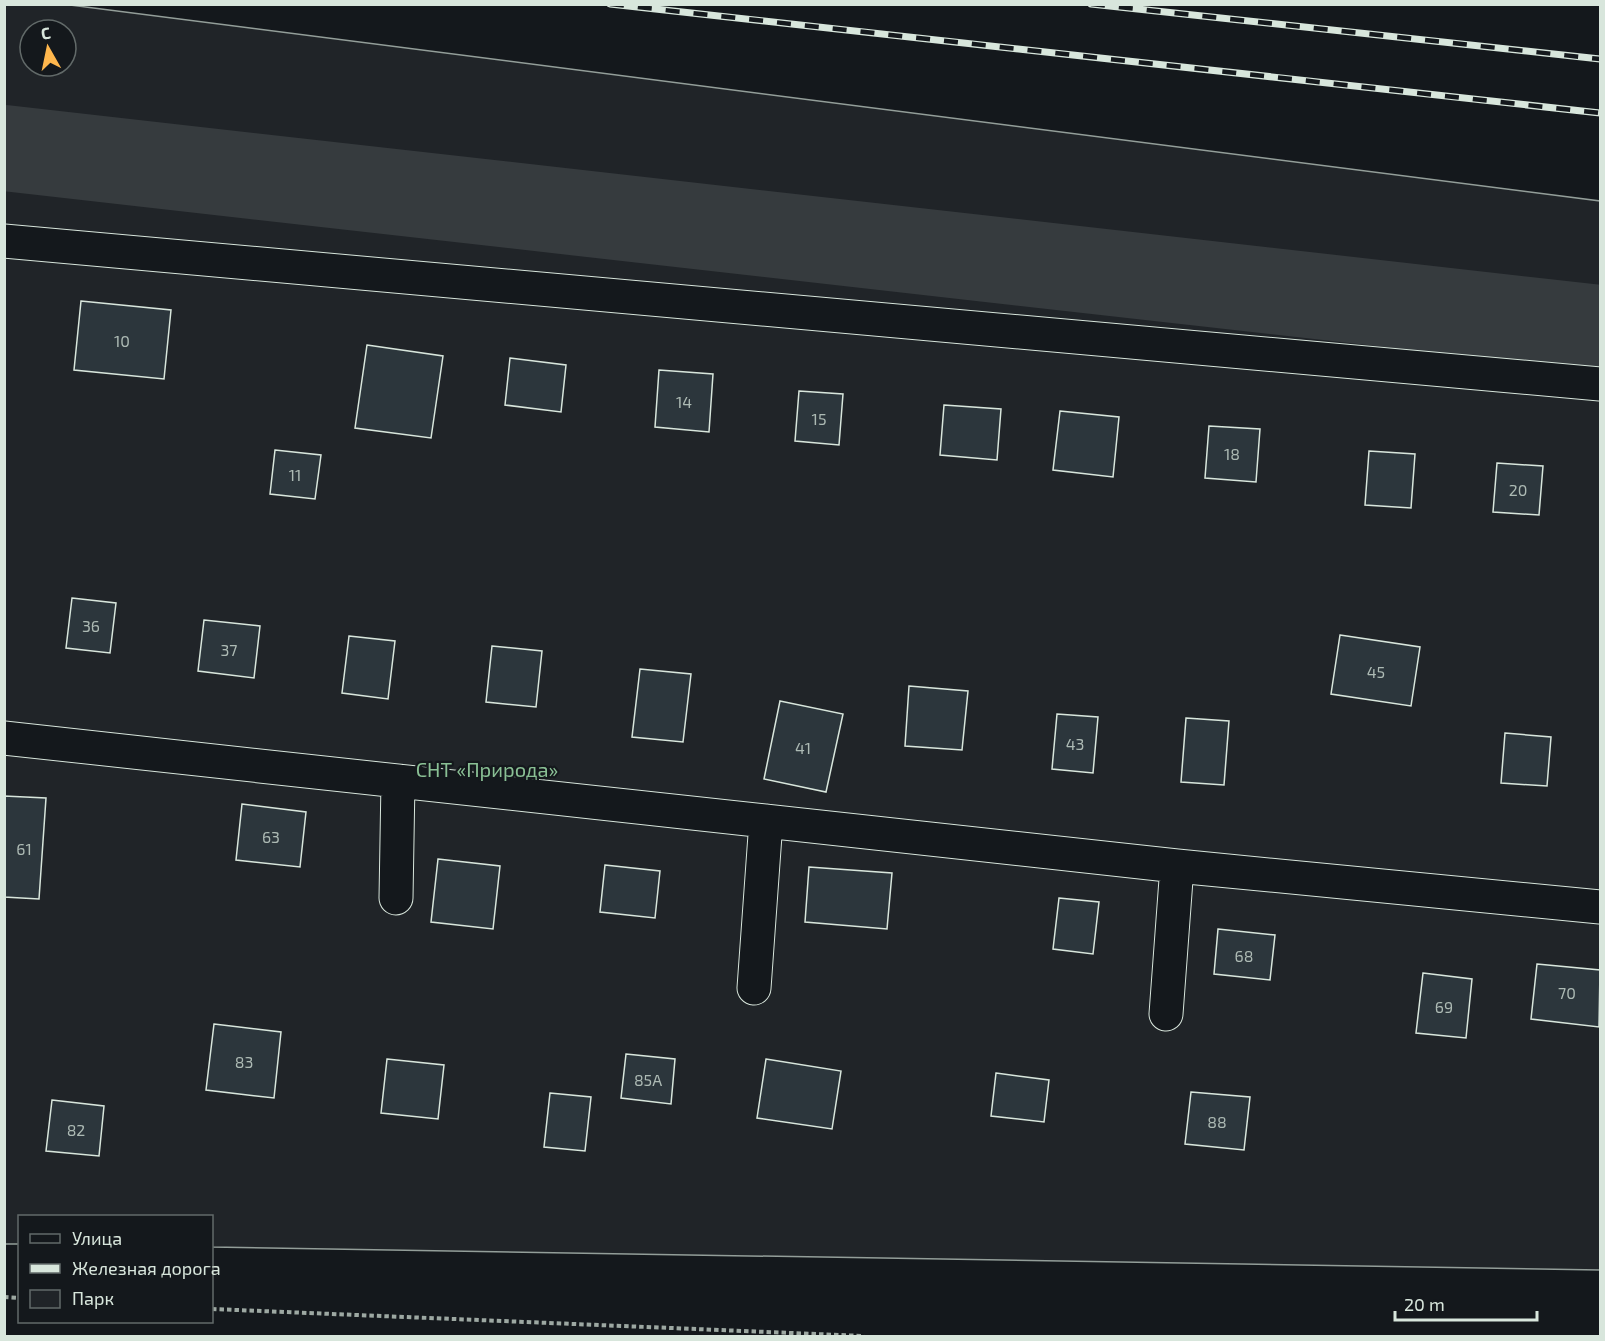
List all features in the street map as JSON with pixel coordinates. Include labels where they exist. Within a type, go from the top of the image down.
[{"type":"street","points":[[4,241],[1600,384]]},
{"type":"street","points":[[4,738],[1177,866],[1600,907]]},
{"type":"street","points":[[396,898],[398,781]]},
{"type":"street","points":[[753,988],[766,821]]},
{"type":"street","points":[[1166,1014],[1177,866]]},
{"type":"path","points":[[213,1309],[864,1336]]},
{"type":"green space","points":[[5,4],[70,5],[1600,201],[1600,300],[5,124]]},
{"type":"green space","name":"СНТ «Природа»","points":[[5,181],[1600,367],[1600,1270],[213,1247],[213,1215],[18,1215],[18,1244],[5,1244]]},
{"type":"building","points":[[81,301],[171,310],[164,379],[74,370]]},
{"type":"building","points":[[367,345],[443,356],[431,438],[355,428]]},
{"type":"building","points":[[510,358],[566,365],[561,412],[505,405]]},
{"type":"building","points":[[659,370],[713,374],[709,432],[655,427]]},
{"type":"building","points":[[799,391],[843,394],[839,445],[795,441]]},
{"type":"building","points":[[944,405],[1001,409],[997,460],[940,455]]},
{"type":"building","points":[[1060,411],[1119,417],[1113,477],[1053,470]]},
{"type":"building","points":[[1209,426],[1260,429],[1256,482],[1205,478]]},
{"type":"building","points":[[275,450],[321,455],[315,499],[270,494]]},
{"type":"building","points":[[1369,451],[1415,454],[1411,508],[1365,505]]},
{"type":"building","points":[[1497,463],[1543,466],[1539,515],[1493,512]]},
{"type":"building","points":[[72,598],[116,603],[110,653],[66,648]]},
{"type":"building","points":[[204,620],[260,626],[254,678],[198,671]]},
{"type":"building","points":[[1340,635],[1420,647],[1411,706],[1331,694]]},
{"type":"building","points":[[349,636],[395,641],[388,699],[342,693]]},
{"type":"building","points":[[492,646],[542,651],[536,707],[486,702]]},
{"type":"building","points":[[640,669],[691,674],[683,742],[632,737]]},
{"type":"building","points":[[909,686],[968,691],[962,750],[905,746]]},
{"type":"building","points":[[780,701],[843,714],[826,792],[764,779]]},
{"type":"building","points":[[1057,714],[1098,717],[1093,773],[1052,769]]},
{"type":"building","points":[[1186,718],[1229,721],[1224,785],[1181,782]]},
{"type":"building","points":[[1505,733],[1551,737],[1547,786],[1501,783]]},
{"type":"building","points":[[4,796],[46,798],[39,899],[4,897]]},
{"type":"building","points":[[242,804],[306,812],[300,867],[236,860]]},
{"type":"building","points":[[438,859],[500,866],[493,929],[431,922]]},
{"type":"building","points":[[605,865],[660,871],[655,918],[600,912]]},
{"type":"building","points":[[809,867],[892,873],[887,929],[805,922]]},
{"type":"building","points":[[1059,898],[1099,902],[1093,954],[1053,949]]},
{"type":"building","points":[[1218,929],[1275,935],[1270,980],[1214,974]]},
{"type":"building","points":[[1537,964],[1600,970],[1599,1027],[1531,1019]]},
{"type":"building","points":[[1423,973],[1472,979],[1466,1038],[1416,1033]]},
{"type":"building","points":[[214,1024],[281,1032],[274,1098],[206,1090]]},
{"type":"building","points":[[626,1054],[675,1059],[671,1104],[621,1098]]},
{"type":"building","points":[[387,1059],[444,1065],[438,1119],[381,1113]]},
{"type":"building","points":[[766,1059],[841,1071],[832,1129],[757,1118]]},
{"type":"building","points":[[996,1073],[1049,1080],[1044,1122],[991,1116]]},
{"type":"building","points":[[1191,1092],[1250,1097],[1244,1150],[1185,1144]]},
{"type":"building","points":[[550,1093],[591,1097],[585,1151],[544,1147]]},
{"type":"building","points":[[52,1100],[104,1106],[99,1156],[46,1151]]},
{"type":"waterway","points":[[4,148],[1600,328]]},
{"type":"railway","points":[[610,4],[1600,113]]},
{"type":"railway","points":[[1091,4],[1600,59]]}]
